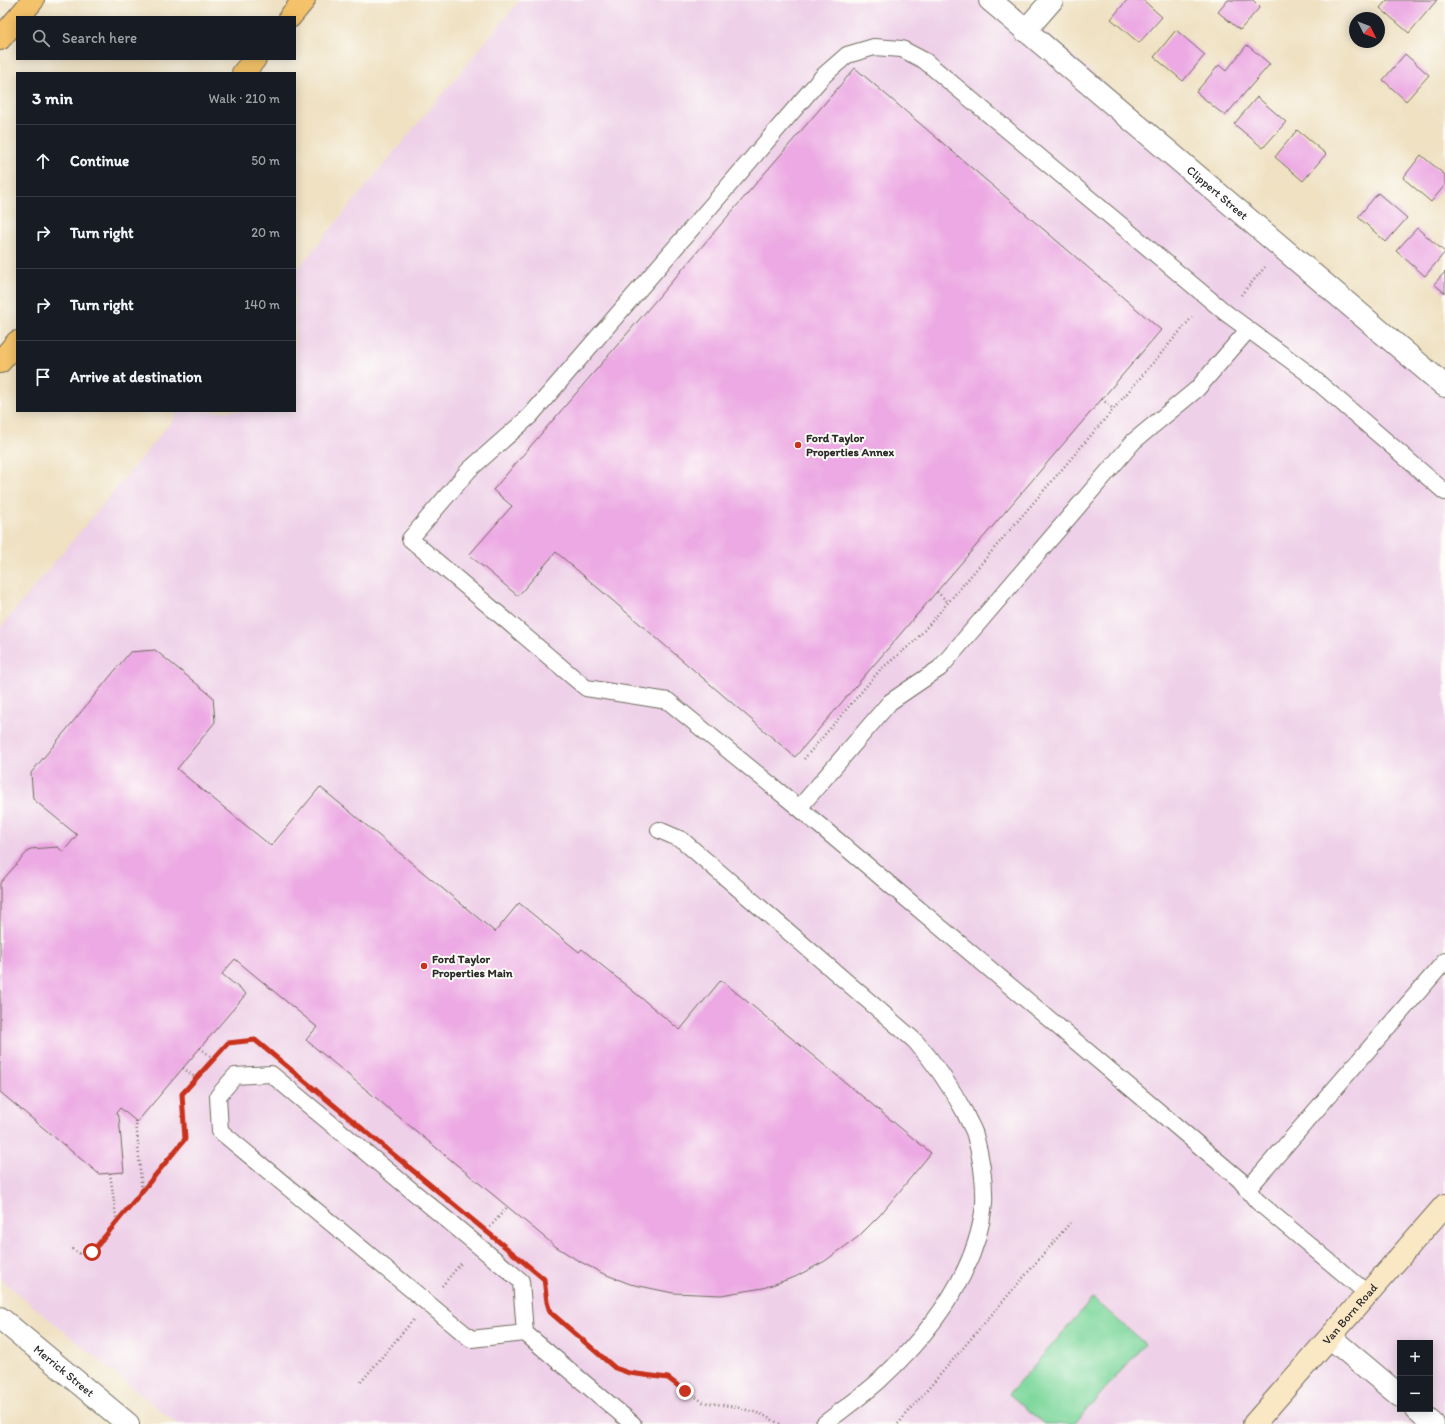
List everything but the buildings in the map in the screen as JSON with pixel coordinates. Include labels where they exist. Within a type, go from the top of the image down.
[{"type":"highway","points":[[20,16],[33,0]]},
{"type":"highway","points":[[291,16],[304,0]]},
{"type":"highway","points":[[0,39],[16,20]]},
{"type":"highway","points":[[244,72],[254,60]]},
{"type":"highway","points":[[0,362],[16,343]]},
{"type":"main road","name":"Van Born Road","points":[[1257,1423],[1445,1205]]},
{"type":"street","name":"Clippert Street","points":[[990,0],[1445,386]]},
{"type":"street","points":[[1026,31],[1052,0]]},
{"type":"street","name":"Merrick Street","points":[[0,1318],[128,1424]]},
{"type":"street","points":[[1331,1338],[1397,1393]]},
{"type":"street","points":[[1419,1412],[1433,1424]]},
{"type":"lane","points":[[1368,1294],[1257,1201],[1240,1180],[799,808],[668,701],[586,688],[410,539],[468,470],[530,416],[822,76],[847,55],[874,47],[902,49],[925,61],[1248,330],[1306,371],[1445,492]]},
{"type":"lane","points":[[799,808],[890,702],[940,668],[1134,441],[1197,390],[1248,330]]},
{"type":"lane","points":[[659,830],[682,840],[916,1041],[936,1064],[958,1100],[974,1134],[982,1167],[984,1204],[977,1236],[966,1266],[953,1293],[936,1319],[912,1348],[880,1379],[824,1424]]},
{"type":"lane","points":[[1247,1190],[1445,961]]},
{"type":"lane","points":[[525,1333],[471,1339],[220,1131],[218,1096],[235,1076],[271,1074],[521,1281],[525,1333],[633,1424]]},
{"type":"path","points":[[1238,299],[1266,266]]},
{"type":"path","points":[[804,759],[880,670],[915,641],[1194,315]]},
{"type":"path","points":[[1102,399],[1113,409]]},
{"type":"path","points":[[937,592],[948,602]]},
{"type":"path","points":[[72,1249],[83,1255],[92,1252],[185,1139],[182,1094],[228,1043],[255,1040],[273,1055]]},
{"type":"path","points":[[200,1048],[214,1059]]},
{"type":"path","points":[[183,1068],[197,1079]]},
{"type":"path","points":[[136,1121],[142,1193]]},
{"type":"path","points":[[110,1173],[117,1223]]},
{"type":"path","points":[[898,1424],[1070,1223]]},
{"type":"path","points":[[547,1302],[548,1308],[555,1317],[615,1368],[629,1373],[668,1378],[703,1402],[736,1407],[761,1414],[780,1424]]},
{"type":"shaded area","points":[[520,0],[1009,0],[1445,380],[1445,1424],[177,1424],[0,1279],[0,628],[179,412],[296,412],[296,271]]},
{"type":"green space","points":[[1093,1298],[1145,1344],[1074,1424],[1044,1424],[1009,1394]]},
{"type":"place","name":"Ford Taylor Properties Annex","points":[[798,445]]},
{"type":"place","name":"Ford Taylor Properties Main","points":[[424,966]]},
{"type":"route","points":[[92,1252],[97,1248],[185,1139],[182,1094],[228,1043],[255,1040],[544,1279],[548,1308],[550,1312],[609,1364],[629,1373],[668,1378],[685,1391]]}]
